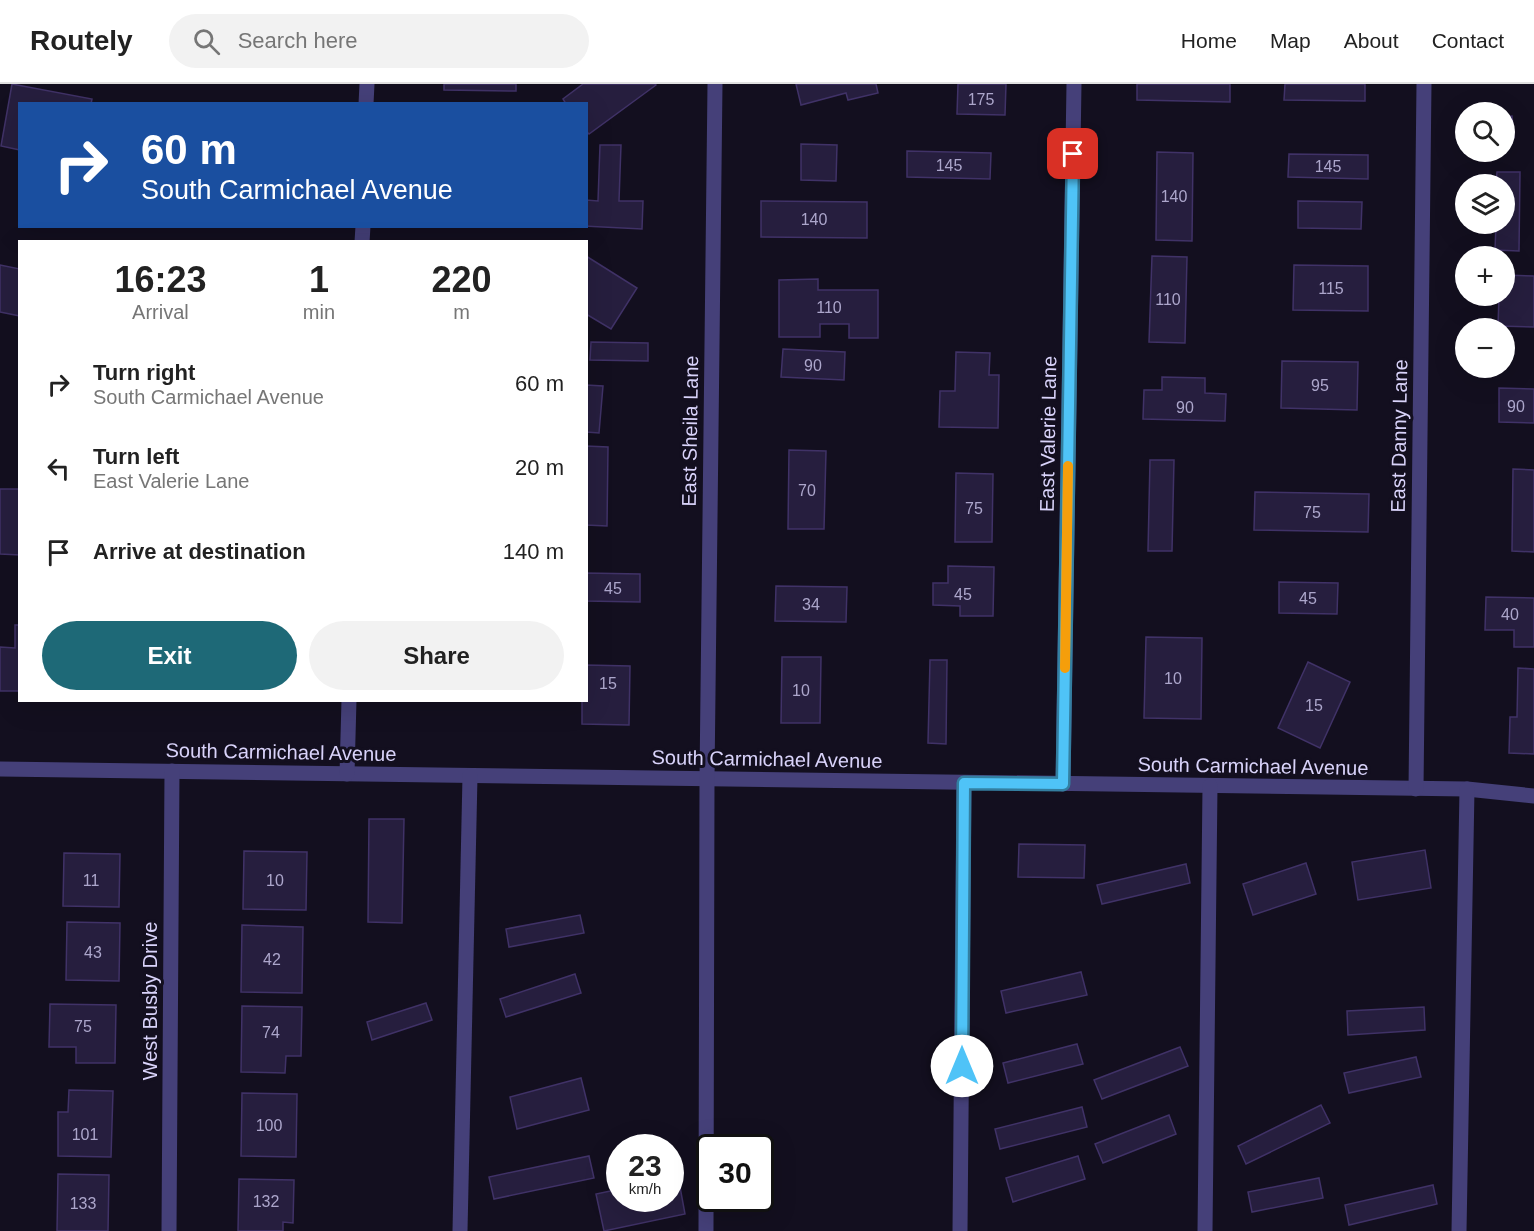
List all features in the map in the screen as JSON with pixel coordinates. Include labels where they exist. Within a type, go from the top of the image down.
[{"type":"street","points":[[366,102],[367,84]]},
{"type":"street","name":"East Sheila Lane","points":[[706,1231],[707,779],[715,84]]},
{"type":"street","name":"East Valerie Lane","points":[[1063,784],[1074,84]]},
{"type":"street","name":"East Danny Lane","points":[[1416,789],[1424,84]]},
{"type":"street","points":[[347,774],[349,702]]},
{"type":"street","name":"South Carmichael Avenue","points":[[0,769],[1467,789],[1534,795]]},
{"type":"street","name":"West Busby Drive","points":[[169,1231],[172,771]]},
{"type":"street","points":[[460,1231],[470,776]]},
{"type":"street","points":[[960,1231],[964,783]]},
{"type":"street","points":[[1205,1231],[1210,786]]},
{"type":"street","points":[[1459,1231],[1467,789]]},
{"type":"building","points":[[12,84],[92,99],[91,102],[18,102],[18,150],[1,146]]},
{"type":"building","points":[[444,84],[516,84],[516,91],[444,90]]},
{"type":"building","points":[[583,84],[656,85],[589,134],[588,102],[565,102],[563,99]]},
{"type":"building","points":[[796,84],[876,84],[878,93],[848,100],[846,93],[801,105]]},
{"type":"building","points":[[958,84],[1006,84],[1005,115],[957,114]]},
{"type":"building","points":[[1137,84],[1230,84],[1230,102],[1137,100]]},
{"type":"building","points":[[1285,84],[1365,84],[1365,101],[1284,100]]},
{"type":"building","points":[[801,144],[837,145],[836,181],[801,180]]},
{"type":"building","points":[[600,145],[621,145],[619,201],[643,201],[642,229],[588,226],[588,200],[598,201]]},
{"type":"building","points":[[907,151],[991,153],[990,179],[907,177]]},
{"type":"building","points":[[1157,152],[1193,153],[1192,241],[1156,240]]},
{"type":"building","points":[[1289,154],[1368,155],[1368,179],[1288,177]]},
{"type":"building","points":[[1497,172],[1520,172],[1519,251],[1515,251],[1515,246],[1495,246],[1496,234],[1515,234],[1515,174],[1497,174]]},
{"type":"building","points":[[761,201],[867,202],[867,238],[761,237]]},
{"type":"building","points":[[1298,201],[1362,202],[1361,229],[1298,228]]},
{"type":"building","points":[[1152,256],[1187,257],[1185,343],[1149,342]]},
{"type":"building","points":[[588,257],[637,288],[611,329],[588,315]]},
{"type":"building","points":[[0,265],[18,269],[18,316],[0,312]]},
{"type":"building","points":[[1294,265],[1368,266],[1368,311],[1293,310]]},
{"type":"building","points":[[1515,275],[1534,276],[1534,327],[1515,326],[1515,318],[1498,318],[1499,306],[1515,306]]},
{"type":"building","points":[[818,279],[818,290],[878,290],[878,338],[849,338],[849,324],[820,324],[820,337],[779,337],[779,280]]},
{"type":"building","points":[[591,342],[648,343],[648,361],[590,360]]},
{"type":"building","points":[[783,349],[845,352],[844,380],[781,377]]},
{"type":"building","points":[[956,352],[990,353],[989,375],[999,375],[998,428],[939,427],[940,391],[955,391]]},
{"type":"building","points":[[1282,361],[1358,362],[1357,410],[1281,408]]},
{"type":"building","points":[[1162,377],[1205,378],[1205,393],[1226,394],[1225,421],[1143,419],[1144,390],[1162,390]]},
{"type":"building","points":[[588,385],[603,386],[599,433],[588,432]]},
{"type":"building","points":[[1499,388],[1534,389],[1534,423],[1499,422]]},
{"type":"building","points":[[588,446],[608,447],[607,526],[588,525]]},
{"type":"building","points":[[789,450],[826,451],[824,529],[788,529]]},
{"type":"building","points":[[1150,460],[1174,460],[1172,551],[1148,551]]},
{"type":"building","points":[[1513,469],[1534,470],[1534,552],[1512,551]]},
{"type":"building","points":[[956,473],[993,474],[992,542],[955,542]]},
{"type":"building","points":[[0,489],[18,489],[18,555],[0,554]]},
{"type":"building","points":[[1255,492],[1369,494],[1368,532],[1254,530]]},
{"type":"building","points":[[948,566],[994,567],[993,616],[960,616],[960,606],[933,605],[933,583],[948,583]]},
{"type":"building","points":[[588,573],[640,574],[640,602],[588,601]]},
{"type":"building","points":[[1279,582],[1338,583],[1337,614],[1279,613]]},
{"type":"building","points":[[776,586],[847,587],[846,622],[775,621]]},
{"type":"building","points":[[1486,597],[1534,598],[1534,647],[1514,647],[1514,630],[1485,630]]},
{"type":"building","points":[[15,625],[18,625],[18,691],[0,691],[0,647],[15,648]]},
{"type":"building","points":[[1146,637],[1202,638],[1201,719],[1144,718]]},
{"type":"building","points":[[782,657],[821,657],[820,723],[781,723]]},
{"type":"building","points":[[930,660],[947,660],[946,744],[928,743]]},
{"type":"building","points":[[1308,662],[1350,682],[1320,748],[1278,728]]},
{"type":"building","points":[[588,665],[630,666],[629,725],[582,724],[582,702],[588,702]]},
{"type":"building","points":[[1518,668],[1534,669],[1534,754],[1509,753],[1510,717],[1517,717]]},
{"type":"building","points":[[369,819],[404,819],[402,923],[368,922]]},
{"type":"building","points":[[1019,844],[1085,845],[1084,878],[1018,877]]},
{"type":"building","points":[[1425,850],[1431,888],[1358,900],[1352,862]]},
{"type":"building","points":[[244,851],[307,852],[306,910],[243,909]]},
{"type":"building","points":[[64,853],[120,854],[119,907],[63,906]]},
{"type":"building","points":[[1306,863],[1316,894],[1253,915],[1243,884]]},
{"type":"building","points":[[1186,864],[1190,883],[1102,904],[1097,885]]},
{"type":"building","points":[[580,915],[584,933],[509,947],[506,929]]},
{"type":"building","points":[[67,922],[120,923],[119,981],[66,980]]},
{"type":"building","points":[[242,925],[303,927],[302,993],[241,992]]},
{"type":"building","points":[[1081,972],[1087,995],[1006,1013],[1001,991]]},
{"type":"building","points":[[575,974],[581,993],[506,1017],[500,999]]},
{"type":"building","points":[[426,1003],[432,1020],[372,1040],[367,1022]]},
{"type":"building","points":[[50,1004],[116,1005],[115,1063],[76,1063],[76,1047],[49,1047]]},
{"type":"building","points":[[242,1006],[302,1007],[301,1056],[286,1056],[285,1073],[241,1072]]},
{"type":"building","points":[[1424,1007],[1425,1030],[1348,1035],[1347,1011]]},
{"type":"building","points":[[1077,1044],[1083,1064],[1008,1083],[1003,1063]]},
{"type":"building","points":[[1180,1047],[1188,1066],[1102,1099],[1094,1080]]},
{"type":"building","points":[[1416,1057],[1421,1077],[1349,1093],[1344,1073]]},
{"type":"building","points":[[581,1078],[589,1110],[517,1129],[510,1097]]},
{"type":"building","points":[[69,1090],[113,1091],[111,1157],[58,1156],[58,1112],[68,1112]]},
{"type":"building","points":[[242,1093],[297,1094],[296,1157],[241,1156]]},
{"type":"building","points":[[1321,1105],[1330,1123],[1246,1164],[1238,1146]]},
{"type":"building","points":[[1082,1107],[1087,1127],[1000,1149],[995,1129]]},
{"type":"building","points":[[1169,1115],[1176,1134],[1103,1163],[1095,1144]]},
{"type":"building","points":[[589,1156],[594,1178],[494,1199],[489,1177]]},
{"type":"building","points":[[1078,1156],[1085,1179],[1013,1202],[1006,1178]]},
{"type":"building","points":[[58,1174],[109,1175],[108,1231],[57,1231]]},
{"type":"building","points":[[1319,1178],[1323,1198],[1252,1212],[1248,1192]]},
{"type":"building","points":[[239,1179],[294,1180],[293,1223],[283,1222],[283,1231],[238,1231]]},
{"type":"building","points":[[1433,1185],[1437,1204],[1349,1225],[1345,1205]]},
{"type":"building","points":[[606,1192],[606,1212],[684,1212],[684,1209],[685,1214],[604,1231],[596,1194]]},
{"type":"slow traffic","points":[[1065,668],[1068,466]]},
{"type":"route","points":[[962,1066],[964,783],[1063,784],[1073,154]]}]
